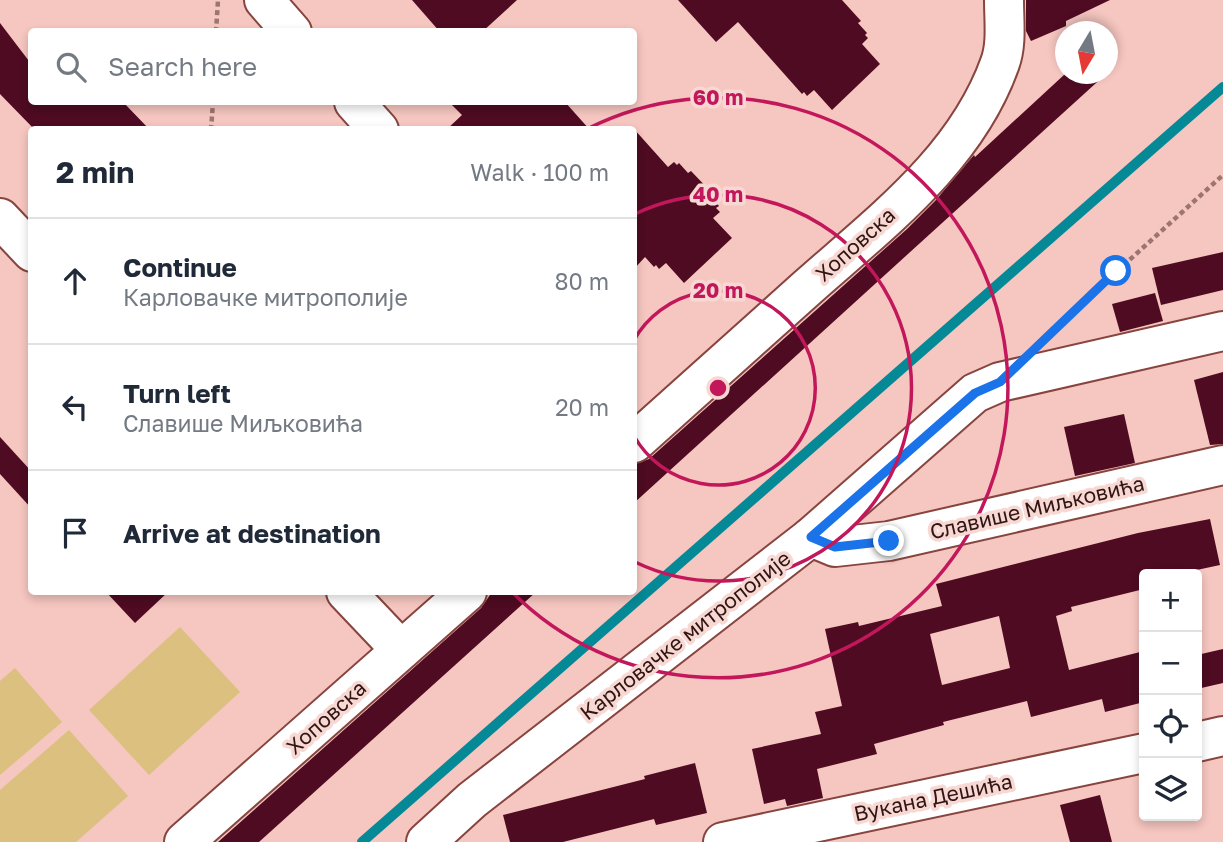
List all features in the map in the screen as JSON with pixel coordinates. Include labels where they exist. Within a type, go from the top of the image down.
[{"type":"street","points":[[264,0],[288,28]]},
{"type":"street","name":"Хоповска","points":[[638,431],[890,213],[945,159],[961,139],[992,84],[1001,60],[1004,0]]},
{"type":"street","points":[[357,105],[375,126]]},
{"type":"street","points":[[0,218],[28,248]]},
{"type":"street","name":"Карловачке митрополије","points":[[426,842],[472,800],[811,537],[975,393],[1000,382],[1223,331]]},
{"type":"street","name":"Славише Миљковића","points":[[811,537],[835,547],[889,541],[1223,465]]},
{"type":"street","points":[[349,595],[401,650]]},
{"type":"street","name":"Хоповска","points":[[184,842],[464,595]]},
{"type":"street","points":[[1202,740],[1223,736]]},
{"type":"street","name":"Вукана Дешића","points":[[723,842],[1139,753]]},
{"type":"path","points":[[216,28],[218,0]]},
{"type":"path","points":[[211,126],[213,105]]},
{"type":"path","points":[[1043,338],[1223,175]]},
{"type":"shaded area","points":[[180,627],[240,692],[149,775],[89,710]]},
{"type":"shaded area","points":[[15,668],[62,722],[0,775],[0,681]]},
{"type":"shaded area","points":[[69,730],[128,796],[76,842],[0,842],[0,790]]},
{"type":"building","points":[[412,0],[517,0],[486,28],[436,28]]},
{"type":"building","points":[[678,0],[842,0],[861,21],[858,23],[868,38],[862,44],[880,64],[832,110],[814,90],[807,96],[804,92],[802,94],[738,22],[716,42]]},
{"type":"building","points":[[1026,0],[1110,0],[1066,21],[1055,21],[1055,31],[1031,41],[1026,31]]},
{"type":"building","points":[[0,23],[28,60],[28,105],[126,105],[146,126],[31,126],[0,94]]},
{"type":"building","points":[[1055,83],[1095,84],[637,500],[637,463],[649,459],[907,229],[974,155],[975,157]]},
{"type":"building","points":[[452,105],[568,105],[586,126],[450,126],[462,115]]},
{"type":"building","points":[[637,132],[668,167],[674,162],[677,165],[679,163],[688,173],[691,171],[713,194],[710,196],[719,206],[716,208],[720,212],[713,218],[732,238],[684,283],[666,263],[659,269],[645,257],[637,266]]},
{"type":"building","points":[[1223,252],[1223,290],[1161,305],[1152,268]]},
{"type":"building","points":[[1155,293],[1163,321],[1120,332],[1112,304]]},
{"type":"building","points":[[1223,372],[1223,444],[1210,445],[1194,380]]},
{"type":"building","points":[[1124,414],[1135,463],[1075,476],[1064,427]]},
{"type":"building","points":[[0,437],[28,468],[28,505],[0,474]]},
{"type":"building","points":[[1210,519],[1220,565],[1201,569],[1139,569],[1139,590],[1071,607],[1072,611],[1056,616],[1069,670],[1139,652],[1139,703],[1105,712],[1102,699],[1031,717],[1027,701],[943,722],[944,725],[874,744],[877,754],[817,769],[823,798],[787,806],[785,799],[764,804],[752,749],[821,734],[815,712],[842,706],[825,629],[858,622],[859,626],[942,606],[936,584],[1138,533]],"holes":[[[999,616],[1010,668],[942,685],[930,634]]]},
{"type":"building","points":[[109,595],[165,595],[135,623]]},
{"type":"building","points":[[490,595],[533,595],[259,842],[218,842],[481,608]]},
{"type":"building","points":[[1223,649],[1223,683],[1202,688],[1202,654]]},
{"type":"building","points":[[695,763],[707,813],[656,825],[654,819],[563,842],[510,842],[503,815],[645,779],[644,776]]},
{"type":"building","points":[[1100,795],[1112,842],[1070,842],[1060,805]]},
{"type":"waterway","points":[[362,842],[1223,87]]},
{"type":"route","points":[[889,541],[835,547],[811,537],[975,393],[1000,382],[1116,271]]}]
